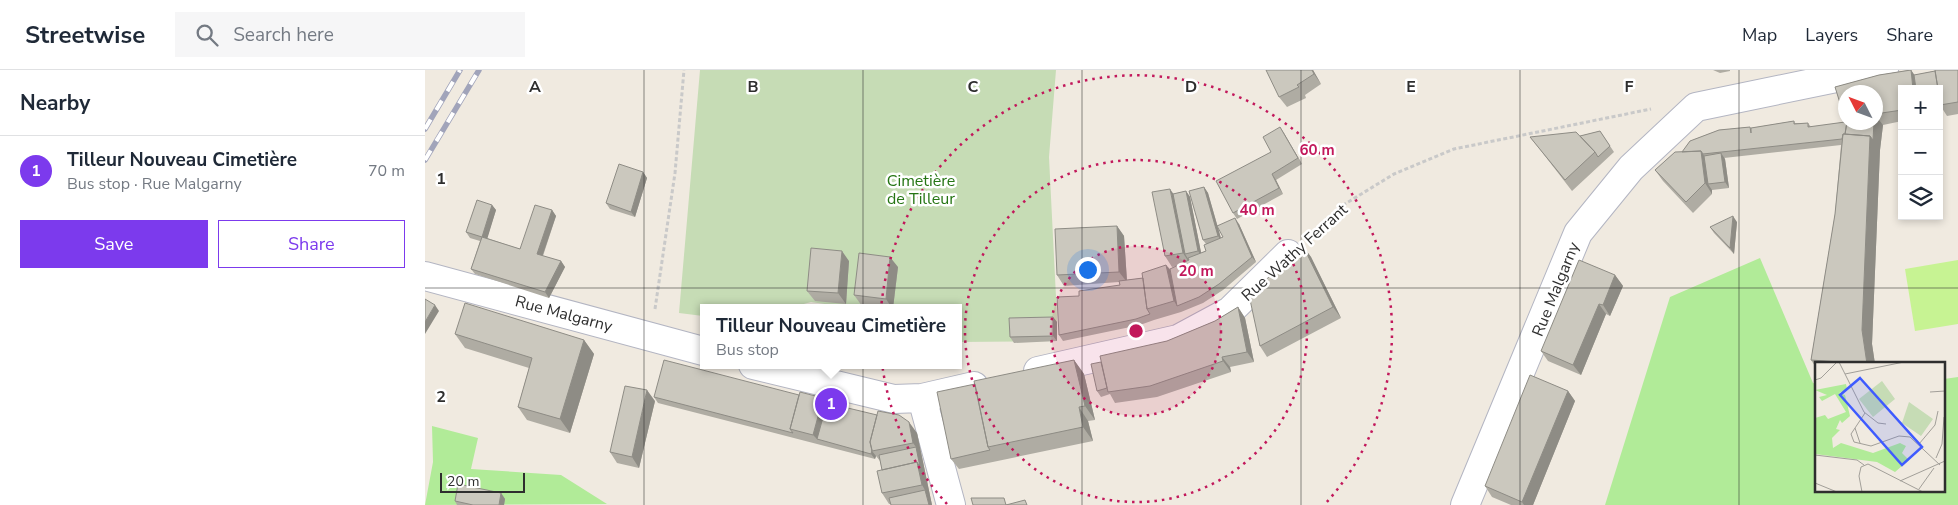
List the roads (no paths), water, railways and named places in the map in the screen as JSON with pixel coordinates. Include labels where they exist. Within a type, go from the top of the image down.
[{"type":"street","name":"Rue Malgarny","points":[[1465,505],[1578,234],[1631,168],[1696,107],[1884,70]]},
{"type":"street","name":"Rue Wathy Ferrant","points":[[922,398],[1178,340],[1230,310],[1288,254]]},
{"type":"street","name":"Rue Malgarny","points":[[425,276],[700,350]]},
{"type":"street","points":[[770,369],[894,399],[922,398],[951,505]]},
{"type":"railway","points":[[425,129],[460,70]]},
{"type":"railway","points":[[425,160],[479,70]]},
{"type":"place","name":"Tilleur Nouveau Cimetière","points":[[831,404]]},
{"type":"park label","name":"Cimetière de Tilleur","points":[[921,189]]}]
